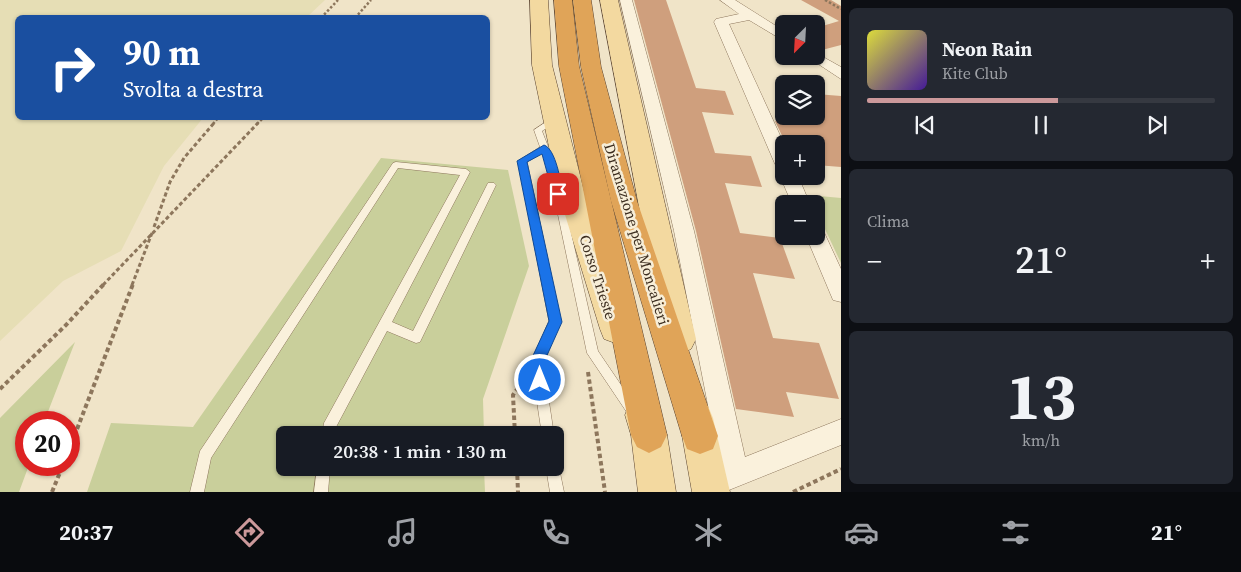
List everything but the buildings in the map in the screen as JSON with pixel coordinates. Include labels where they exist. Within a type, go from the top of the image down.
[{"type":"highway","name":"Diramazione per Moncalieri","points":[[563,0],[569,66],[649,435]]},
{"type":"highway","name":"Diramazione per Moncalieri","points":[[582,0],[591,67],[624,200],[700,436]]},
{"type":"main road","name":"Corso Trieste","points":[[539,0],[542,65],[572,195],[649,435],[657,492]]},
{"type":"main road","points":[[609,0],[700,436],[719,484]]},
{"type":"street","points":[[626,0],[684,231],[719,484],[841,432]]},
{"type":"street","points":[[726,0],[775,31]]},
{"type":"street","points":[[750,16],[721,22],[775,144]]},
{"type":"street","points":[[825,64],[841,74]]},
{"type":"street","points":[[820,245],[841,294]]},
{"type":"lane","points":[[555,120],[538,130],[552,167],[593,354],[649,435]]},
{"type":"lane","points":[[544,148],[522,161],[555,322],[538,361],[547,426]]},
{"type":"lane","points":[[197,492],[205,456],[396,165],[466,172],[330,426]]},
{"type":"lane","points":[[384,324],[416,338],[492,185]]},
{"type":"lane","points":[[321,492],[323,476]]},
{"type":"lane","points":[[554,476],[557,492]]},
{"type":"path","points":[[324,15],[338,0]]},
{"type":"path","points":[[358,15],[371,0]]},
{"type":"path","points":[[825,0],[841,8]]},
{"type":"path","points":[[80,421],[170,182],[184,158],[216,120]]},
{"type":"path","points":[[0,390],[66,324],[261,120]]},
{"type":"path","points":[[515,426],[513,395],[538,361]]},
{"type":"path","points":[[793,492],[841,470]]},
{"type":"path","points":[[52,492],[59,476]]},
{"type":"path","points":[[517,476],[518,492]]},
{"type":"shaded area","points":[[0,0],[325,0],[309,15],[15,15],[15,120],[201,120],[164,166],[121,251],[63,281],[0,341]]},
{"type":"green space","points":[[381,158],[508,170],[529,266],[483,399],[484,426],[276,426],[276,476],[484,476],[485,492],[87,492],[111,423],[193,427]]},
{"type":"green space","points":[[825,196],[841,198],[841,263],[825,229]]},
{"type":"green space","points":[[75,342],[48,411],[15,411],[15,476],[25,476],[19,492],[0,492],[0,418]]},
{"type":"route","points":[[540,380],[537,362],[555,322],[522,161],[544,148],[552,167],[558,194]]}]
